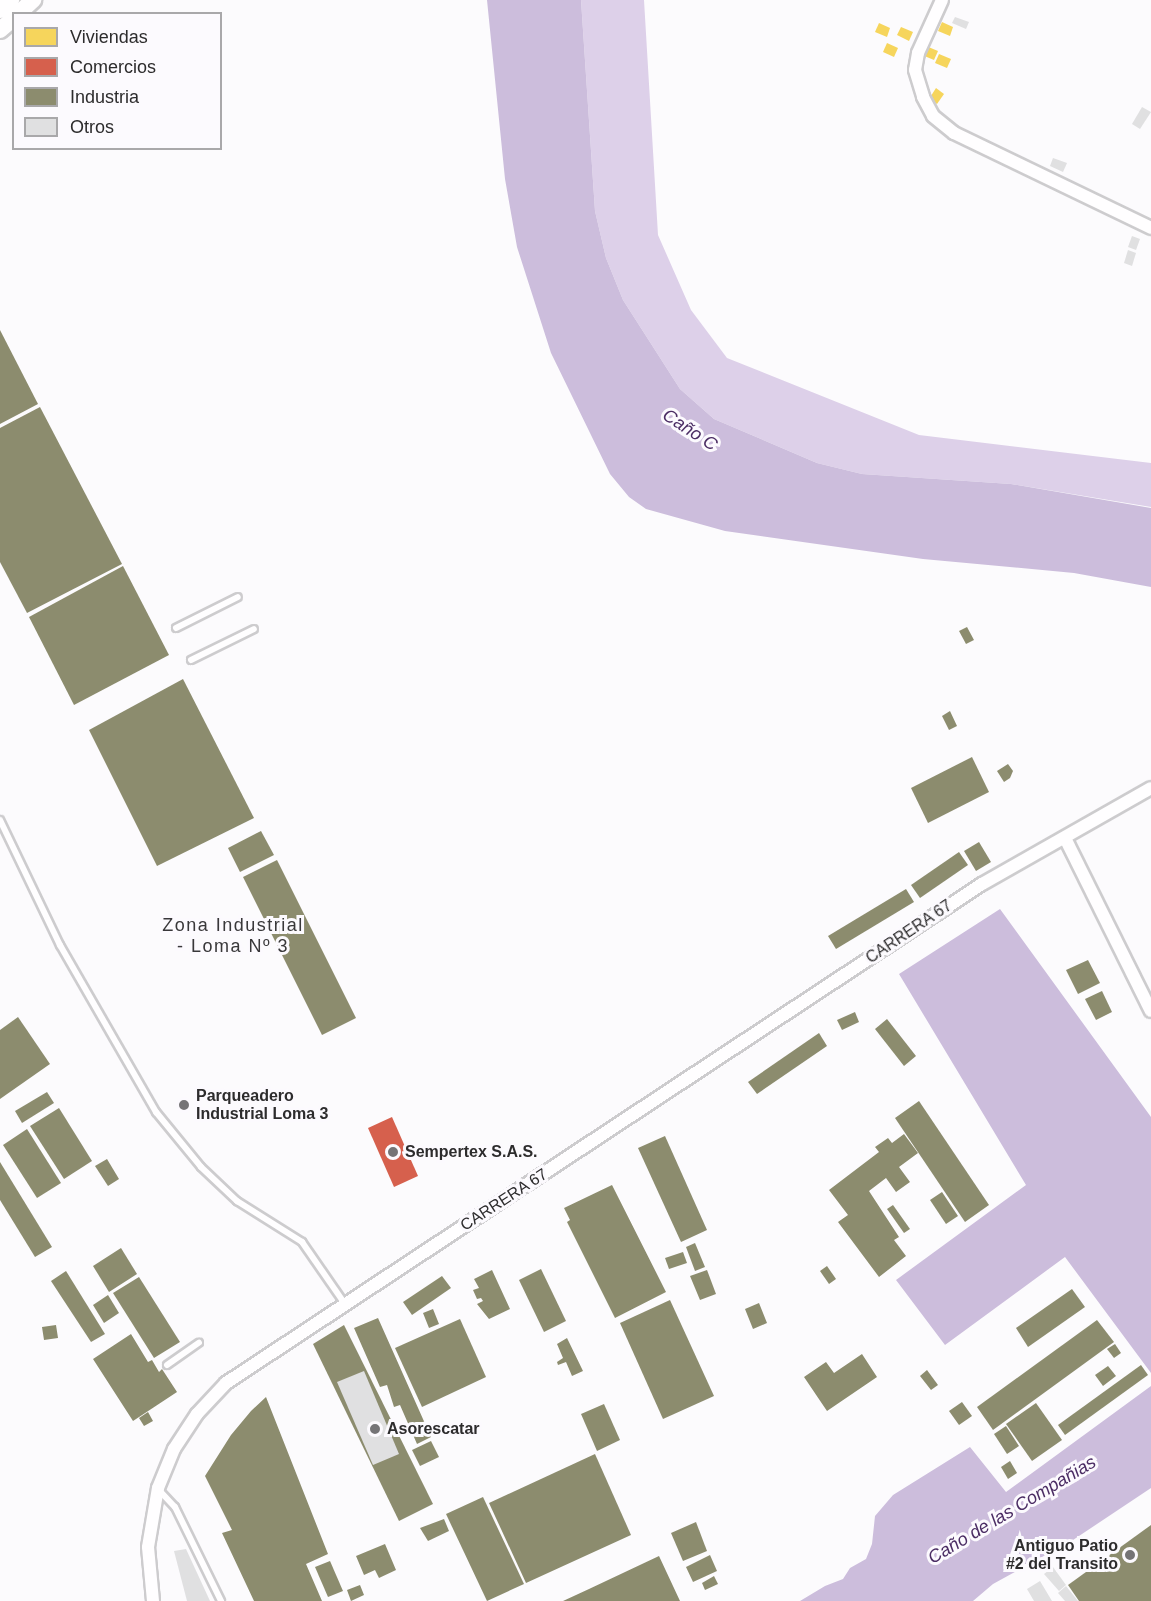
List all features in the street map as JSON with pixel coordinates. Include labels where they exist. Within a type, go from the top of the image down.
[{"type":"main road","points":[[0,10],[11,0]]},
{"type":"main road","points":[[20,12],[33,0]]},
{"type":"main road","points":[[0,30],[12,20]]},
{"type":"street","points":[[942,0],[918,53],[915,70],[923,97],[933,116],[954,134],[1151,228]]},
{"type":"street","name":"CARRERA 67","points":[[153,1601],[148,1547],[158,1488],[174,1449],[197,1414],[226,1383],[982,884],[1151,788]]},
{"type":"street","points":[[1065,838],[1151,1011]]},
{"type":"lane","points":[[176,628],[238,597]]},
{"type":"lane","points":[[192,660],[254,629]]},
{"type":"lane","points":[[0,820],[60,945],[156,1112],[201,1167],[237,1201],[302,1242],[345,1304]]},
{"type":"lane","points":[[167,1365],[199,1343]]},
{"type":"lane","points":[[158,1488],[175,1507],[221,1601]]},
{"type":"shaded area","points":[[581,0],[644,0],[658,235],[691,310],[727,358],[919,435],[1151,463],[1151,507],[1011,484],[862,474],[817,463],[714,419],[680,389],[623,300],[606,258],[595,211]]},
{"type":"water","name":"Caño C","points":[[487,0],[581,0],[595,211],[606,258],[623,300],[680,389],[714,419],[817,463],[862,474],[1011,484],[1151,508],[1151,587],[1074,573],[923,559],[725,531],[646,509],[629,497],[610,474],[551,353],[517,247],[505,179]]},
{"type":"water","points":[[1000,909],[1151,1117],[1151,1373],[1065,1257],[945,1345],[896,1280],[1026,1185],[899,974]]},
{"type":"water","name":"Caño de las Compañias","points":[[1151,1386],[1151,1488],[1073,1540],[993,1584],[973,1601],[800,1601],[825,1586],[843,1579],[850,1568],[866,1559],[872,1544],[875,1516],[893,1495],[970,1447],[1006,1492]]},
{"type":"building: Viviendas","points":[[942,22],[953,27],[950,36],[938,31]]},
{"type":"building: Viviendas","points":[[879,23],[890,28],[887,37],[875,32]]},
{"type":"building: Viviendas","points":[[901,27],[913,32],[909,41],[897,35]]},
{"type":"building: Viviendas","points":[[887,43],[898,48],[894,57],[883,52]]},
{"type":"building: Viviendas","points":[[926,46],[938,51],[934,60],[922,55]]},
{"type":"building: Viviendas","points":[[939,54],[951,59],[947,68],[935,63]]},
{"type":"building: Viviendas","points":[[936,88],[944,94],[937,104],[929,99]]},
{"type":"building: Comercios","name":"Sempertex S.A.S.","points":[[392,1117],[418,1176],[394,1187],[368,1128]]},
{"type":"building: Industria","points":[[0,330],[38,404],[0,424]]},
{"type":"building: Industria","points":[[40,407],[122,564],[27,613],[0,562],[0,428]]},
{"type":"building: Industria","points":[[123,566],[169,655],[74,705],[29,617]]},
{"type":"building: Industria","points":[[967,627],[974,640],[966,644],[959,631]]},
{"type":"building: Industria","points":[[183,679],[254,818],[157,866],[89,730]]},
{"type":"building: Industria","points":[[950,711],[957,726],[949,730],[942,716]]},
{"type":"building: Industria","points":[[972,757],[989,792],[928,823],[911,788]]},
{"type":"building: Industria","points":[[1008,764],[1013,771],[1010,778],[1004,782],[997,771]]},
{"type":"building: Industria","points":[[261,831],[274,855],[240,872],[228,848]]},
{"type":"building: Industria","points":[[979,842],[991,862],[976,871],[964,851]]},
{"type":"building: Industria","points":[[959,852],[968,865],[920,898],[911,885]]},
{"type":"building: Industria","points":[[277,860],[356,1018],[322,1035],[243,877]]},
{"type":"building: Industria","points":[[906,889],[914,902],[836,949],[828,936]]},
{"type":"building: Industria","points":[[1088,960],[1100,983],[1078,994],[1066,970]]},
{"type":"building: Industria","points":[[1102,991],[1112,1012],[1096,1020],[1085,999]]},
{"type":"building: Industria","points":[[855,1012],[859,1022],[842,1030],[837,1020]]},
{"type":"building: Industria","points":[[18,1017],[50,1064],[0,1099],[0,1030]]},
{"type":"building: Industria","points":[[887,1019],[916,1056],[904,1066],[875,1029]]},
{"type":"building: Industria","points":[[819,1033],[827,1046],[757,1094],[748,1082]]},
{"type":"building: Industria","points":[[47,1092],[54,1103],[22,1123],[15,1111]]},
{"type":"building: Industria","points":[[919,1101],[989,1205],[965,1222],[895,1118]]},
{"type":"building: Industria","points":[[59,1108],[92,1161],[64,1179],[30,1126]]},
{"type":"building: Industria","points":[[27,1129],[61,1183],[37,1198],[3,1145]]},
{"type":"building: Industria","points":[[904,1134],[918,1153],[899,1167],[910,1182],[896,1192],[886,1178],[869,1191],[899,1237],[894,1240],[906,1256],[879,1277],[838,1222],[848,1215],[829,1190],[879,1152],[875,1147],[888,1138],[892,1143]]},
{"type":"building: Industria","points":[[665,1136],[707,1230],[681,1242],[638,1148]]},
{"type":"building: Industria","points":[[107,1159],[119,1179],[108,1186],[95,1166]]},
{"type":"building: Industria","points":[[0,1162],[52,1247],[35,1257],[0,1200]]},
{"type":"building: Industria","points":[[612,1185],[666,1292],[615,1318],[567,1222],[570,1220],[564,1208]]},
{"type":"building: Industria","points":[[942,1192],[958,1216],[946,1224],[930,1200]]},
{"type":"building: Industria","points":[[893,1205],[910,1229],[904,1233],[887,1209]]},
{"type":"building: Industria","points":[[695,1243],[705,1267],[695,1271],[686,1247]]},
{"type":"building: Industria","points":[[121,1248],[137,1274],[109,1292],[93,1266]]},
{"type":"building: Industria","points":[[683,1252],[687,1263],[669,1269],[665,1258]]},
{"type":"building: Industria","points":[[827,1266],[836,1279],[829,1284],[820,1271]]},
{"type":"building: Industria","points":[[541,1269],[566,1321],[544,1332],[519,1280]]},
{"type":"building: Industria","points":[[492,1270],[510,1309],[489,1319],[477,1304],[483,1301],[481,1298],[477,1299],[473,1290],[479,1288],[474,1279]]},
{"type":"building: Industria","points":[[707,1270],[716,1294],[700,1300],[690,1276]]},
{"type":"building: Industria","points":[[66,1271],[105,1334],[91,1342],[51,1281]]},
{"type":"building: Industria","points":[[442,1276],[451,1288],[412,1315],[403,1302]]},
{"type":"building: Industria","points":[[139,1277],[180,1342],[154,1358],[113,1293]]},
{"type":"building: Industria","points":[[1072,1289],[1085,1307],[1028,1347],[1016,1328]]},
{"type":"building: Industria","points":[[108,1295],[119,1313],[104,1323],[93,1305]]},
{"type":"building: Industria","points":[[670,1300],[714,1396],[663,1419],[620,1323]]},
{"type":"building: Industria","points":[[759,1303],[767,1323],[753,1329],[745,1309]]},
{"type":"building: Industria","points":[[433,1309],[439,1324],[429,1328],[423,1313]]},
{"type":"building: Industria","points":[[378,1318],[431,1437],[417,1444],[400,1405],[394,1407],[387,1385],[380,1387],[354,1328]]},
{"type":"building: Industria","points":[[460,1319],[486,1377],[422,1407],[395,1348]]},
{"type":"building: Industria","points":[[1097,1320],[1114,1342],[993,1430],[977,1407]]},
{"type":"building: Industria","points":[[56,1325],[58,1338],[44,1340],[42,1327]]},
{"type":"building: Industria","name":"Asorescatar","points":[[344,1325],[433,1504],[399,1521],[313,1344]]},
{"type":"building: Industria","points":[[131,1334],[148,1362],[152,1360],[159,1372],[162,1369],[177,1392],[133,1421],[93,1359]]},
{"type":"building: Industria","points":[[567,1338],[583,1371],[572,1376],[566,1362],[558,1365],[557,1362],[563,1358],[557,1344]]},
{"type":"building: Industria","points":[[1115,1344],[1121,1353],[1114,1358],[1107,1349]]},
{"type":"building: Industria","points":[[862,1354],[877,1377],[827,1411],[804,1377],[826,1362],[834,1373]]},
{"type":"building: Industria","points":[[1141,1365],[1148,1375],[1065,1435],[1058,1425]]},
{"type":"building: Industria","points":[[1108,1366],[1116,1376],[1103,1386],[1095,1375]]},
{"type":"building: Industria","points":[[927,1370],[938,1385],[931,1390],[920,1376]]},
{"type":"building: Industria","points":[[266,1397],[328,1554],[306,1564],[322,1601],[254,1601],[222,1533],[232,1530],[205,1476],[231,1435]]},
{"type":"building: Industria","points":[[962,1402],[972,1416],[959,1425],[949,1411]]},
{"type":"building: Industria","points":[[1036,1403],[1062,1440],[1032,1461],[1006,1424]]},
{"type":"building: Industria","points":[[604,1404],[620,1440],[597,1451],[581,1414]]},
{"type":"building: Industria","points":[[148,1412],[153,1421],[144,1426],[139,1418]]},
{"type":"building: Industria","points":[[1006,1426],[1019,1446],[1007,1454],[994,1434]]},
{"type":"building: Industria","points":[[431,1441],[439,1457],[420,1466],[412,1450]]},
{"type":"building: Industria","points":[[595,1454],[631,1535],[526,1583],[489,1503]]},
{"type":"building: Industria","points":[[1010,1461],[1017,1473],[1008,1479],[1001,1467]]},
{"type":"building: Industria","points":[[483,1497],[524,1584],[487,1601],[446,1514]]},
{"type":"building: Industria","points":[[444,1519],[449,1531],[428,1541],[420,1528]]},
{"type":"building: Industria","points":[[696,1522],[707,1551],[683,1561],[671,1533]]},
{"type":"building: Industria","name":"Antiguo Patio #2 del Transito","points":[[1151,1525],[1151,1601],[1079,1601],[1068,1585]]},
{"type":"building: Industria","points":[[385,1544],[396,1570],[379,1578],[375,1570],[364,1575],[356,1556]]},
{"type":"building: Industria","points":[[710,1555],[717,1571],[693,1582],[686,1567]]},
{"type":"building: Industria","points":[[659,1556],[680,1601],[563,1601],[589,1589]]},
{"type":"building: Industria","points":[[330,1561],[343,1591],[328,1597],[315,1567]]},
{"type":"building: Industria","points":[[714,1576],[718,1584],[705,1590],[702,1583]]},
{"type":"building: Industria","points":[[360,1585],[364,1595],[351,1601],[347,1590]]},
{"type":"building: Otros","points":[[955,17],[969,22],[966,29],[952,23]]},
{"type":"building: Otros","points":[[1142,107],[1151,112],[1140,129],[1132,124]]},
{"type":"building: Otros","points":[[1053,158],[1067,163],[1063,172],[1050,166]]},
{"type":"building: Otros","points":[[1132,236],[1140,239],[1136,250],[1128,247]]},
{"type":"building: Otros","points":[[1128,250],[1136,253],[1132,266],[1124,263]]},
{"type":"building: Otros","points":[[364,1371],[399,1454],[373,1465],[337,1382]]},
{"type":"building: Otros","points":[[186,1549],[210,1601],[187,1601],[174,1551]]},
{"type":"building: Otros","points":[[1053,1567],[1066,1585],[1059,1591],[1044,1574]]},
{"type":"building: Otros","points":[[1040,1581],[1052,1601],[1034,1601],[1027,1589]]},
{"type":"building: Otros","points":[[1066,1586],[1078,1601],[1065,1601],[1058,1593]]},
{"type":"place","name":"Parqueadero Industrial Loma 3","points":[[184,1105]]},
{"type":"place","name":"Sempertex S.A.S.","points":[[393,1152]]},
{"type":"place","name":"Asorescatar","points":[[375,1429]]},
{"type":"place","name":"Antiguo Patio #2 del Transito","points":[[1130,1555]]},
{"type":"district","name":"Zona Industrial - Loma Nº 3","points":[[233,936]]}]
